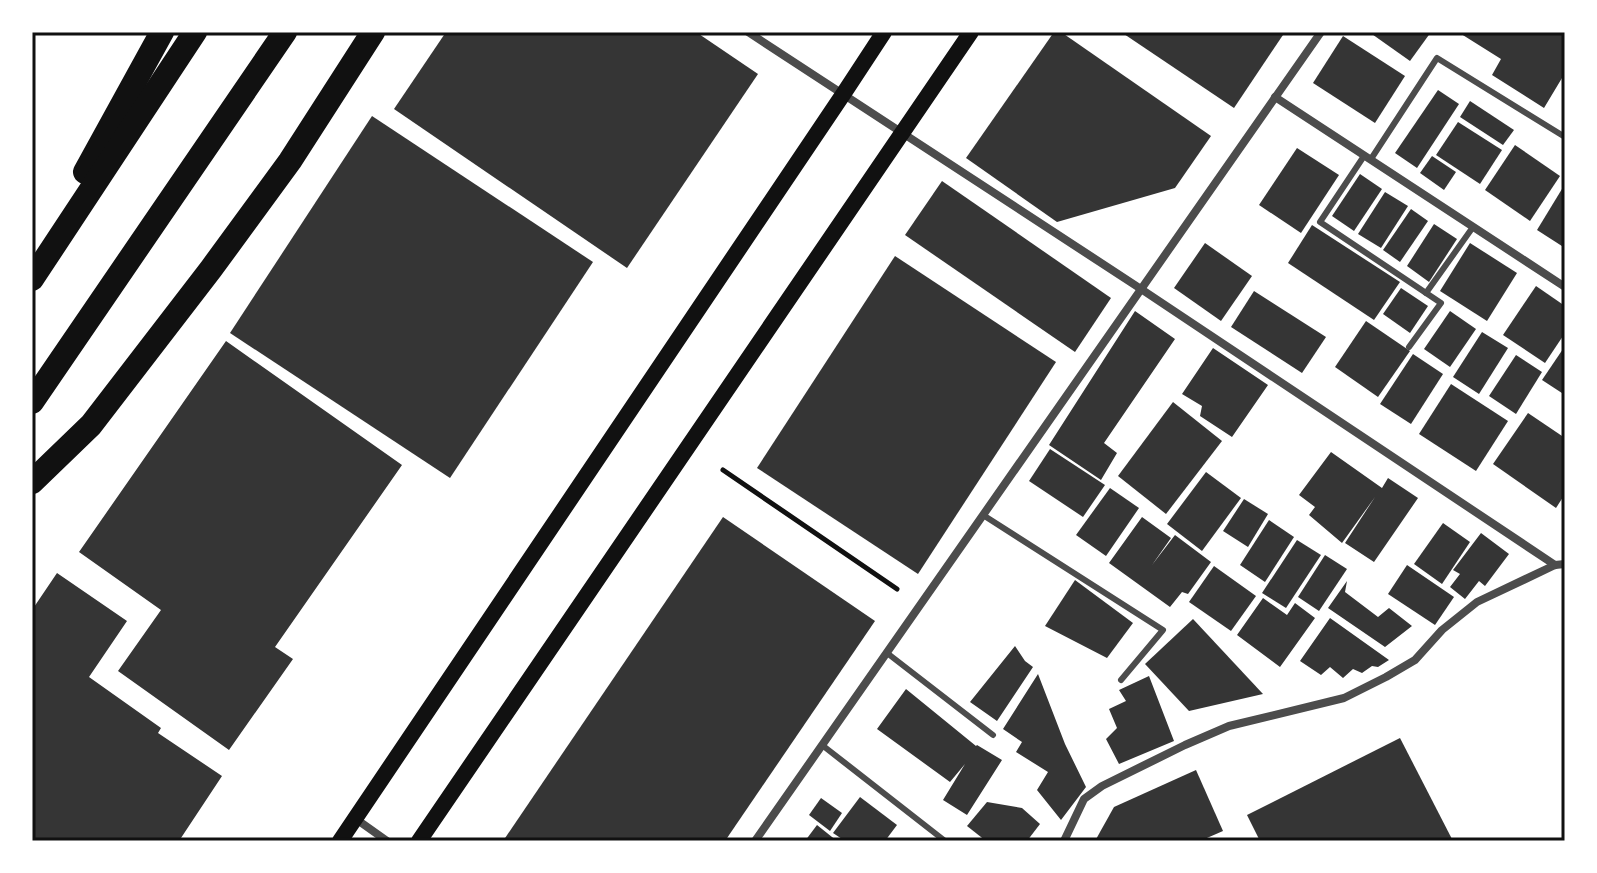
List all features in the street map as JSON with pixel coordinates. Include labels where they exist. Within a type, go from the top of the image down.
[{"type":"highway","points":[[32,269],[162,32]]},
{"type":"highway","points":[[32,279],[195,32]]},
{"type":"highway","points":[[32,402],[285,32]]},
{"type":"highway","points":[[32,482],[91,425],[211,269],[290,161],[373,32]]},
{"type":"main road","points":[[340,841],[884,32]]},
{"type":"main road","points":[[419,841],[971,32]]},
{"type":"street","points":[[748,32],[1555,565]]},
{"type":"street","points":[[755,841],[1321,32]]},
{"type":"street","points":[[1275,97],[1565,287]]},
{"type":"street","points":[[1064,841],[1084,799],[1102,786],[1229,726],[1344,698],[1415,660],[1442,630],[1477,602],[1555,565],[1565,564]]},
{"type":"street","points":[[355,818],[387,841]]},
{"type":"lane","points":[[1409,347],[1441,303],[1320,222],[1437,58],[1565,137]]},
{"type":"lane","points":[[1426,293],[1473,227]]},
{"type":"lane","points":[[983,515],[1163,630],[1121,680]]},
{"type":"lane","points":[[887,653],[993,735]]},
{"type":"lane","points":[[822,745],[945,841]]},
{"type":"path","points":[[723,470],[920,604]]},
{"type":"building","points":[[446,32],[696,32],[758,74],[627,268],[394,109]]},
{"type":"building","points":[[1054,32],[1061,32],[1211,136],[1175,188],[1057,222],[966,158]]},
{"type":"building","points":[[1121,32],[1285,32],[1234,108]]},
{"type":"building","points":[[1369,32],[1431,32],[1410,61]]},
{"type":"building","points":[[1458,32],[1565,32],[1565,73],[1544,108],[1492,75],[1501,59]]},
{"type":"building","points":[[1343,36],[1405,76],[1375,123],[1313,83]]},
{"type":"building","points":[[1438,90],[1459,104],[1417,168],[1395,153]]},
{"type":"building","points":[[1470,101],[1514,130],[1503,145],[1460,117]]},
{"type":"building","points":[[372,116],[593,262],[450,478],[230,333]]},
{"type":"building","points":[[1458,122],[1502,150],[1480,184],[1436,155]]},
{"type":"building","points":[[1515,145],[1560,176],[1530,221],[1485,190]]},
{"type":"building","points":[[1297,148],[1339,175],[1301,233],[1259,205]]},
{"type":"building","points":[[1432,156],[1456,172],[1444,190],[1420,173]]},
{"type":"building","points":[[1360,174],[1382,189],[1354,231],[1332,216]]},
{"type":"building","points":[[942,181],[1111,298],[1075,352],[905,235]]},
{"type":"building","points":[[1565,184],[1565,248],[1537,230]]},
{"type":"building","points":[[1385,192],[1408,206],[1381,248],[1358,234]]},
{"type":"building","points":[[1411,209],[1428,221],[1400,262],[1383,250]]},
{"type":"building","points":[[1434,224],[1457,239],[1429,282],[1407,266]]},
{"type":"building","points":[[1312,225],[1400,282],[1374,320],[1288,263]]},
{"type":"building","points":[[1205,243],[1252,276],[1221,321],[1174,288]]},
{"type":"building","points":[[1470,243],[1517,273],[1487,321],[1440,291]]},
{"type":"building","points":[[895,256],[1056,362],[918,574],[757,468]]},
{"type":"building","points":[[1536,286],[1565,306],[1565,333],[1545,363],[1503,335]]},
{"type":"building","points":[[1401,288],[1428,306],[1410,333],[1383,314]]},
{"type":"building","points":[[1254,291],[1326,337],[1302,373],[1231,327]]},
{"type":"building","points":[[1135,311],[1175,339],[1104,443],[1117,453],[1101,480],[1049,445]]},
{"type":"building","points":[[1450,311],[1476,329],[1450,367],[1424,349]]},
{"type":"building","points":[[1366,321],[1410,351],[1378,397],[1335,367]]},
{"type":"building","points":[[1482,332],[1508,348],[1479,394],[1453,377]]},
{"type":"building","points":[[226,341],[402,465],[275,647],[293,659],[229,750],[118,671],[161,610],[79,552]]},
{"type":"building","points":[[1565,346],[1565,395],[1542,380]]},
{"type":"building","points":[[1213,348],[1268,385],[1232,437],[1200,416],[1202,406],[1182,394]]},
{"type":"building","points":[[1413,354],[1443,374],[1411,424],[1380,404]]},
{"type":"building","points":[[1516,355],[1542,372],[1516,414],[1489,396]]},
{"type":"building","points":[[1451,384],[1508,421],[1476,471],[1419,434]]},
{"type":"building","points":[[1173,402],[1222,441],[1166,514],[1118,476]]},
{"type":"building","points":[[1528,413],[1565,438],[1565,494],[1556,508],[1493,464]]},
{"type":"building","points":[[1050,449],[1105,485],[1083,517],[1029,481]]},
{"type":"building","points":[[1331,452],[1382,488],[1388,478],[1418,498],[1374,562],[1345,543],[1375,497],[1342,543],[1309,515],[1315,507],[1299,495]]},
{"type":"building","points":[[1206,472],[1241,498],[1202,551],[1167,524]]},
{"type":"building","points":[[1110,488],[1139,508],[1106,556],[1076,535]]},
{"type":"building","points":[[1244,499],[1268,514],[1248,547],[1223,531]]},
{"type":"building","points":[[723,517],[875,621],[725,841],[503,841]]},
{"type":"building","points":[[1142,517],[1171,538],[1152,565],[1175,535],[1211,562],[1188,594],[1182,592],[1170,607],[1109,563]]},
{"type":"building","points":[[1269,520],[1294,537],[1265,582],[1240,565]]},
{"type":"building","points":[[1443,523],[1470,542],[1442,584],[1414,564]]},
{"type":"building","points":[[1481,533],[1509,554],[1485,586],[1479,581],[1465,599],[1450,587],[1460,574],[1453,570]]},
{"type":"building","points":[[1297,540],[1321,555],[1286,608],[1262,593]]},
{"type":"building","points":[[1325,555],[1347,569],[1319,611],[1298,597]]},
{"type":"building","points":[[1407,565],[1454,597],[1435,625],[1388,594]]},
{"type":"building","points":[[1214,566],[1256,596],[1231,631],[1189,602]]},
{"type":"building","points":[[57,573],[127,621],[89,677],[161,728],[158,733],[222,776],[179,841],[32,841],[32,610]]},
{"type":"building","points":[[1075,580],[1133,623],[1107,658],[1045,626]]},
{"type":"building","points":[[1347,581],[1345,592],[1378,617],[1389,608],[1412,626],[1385,647],[1328,608]]},
{"type":"building","points":[[1263,598],[1287,615],[1295,603],[1315,618],[1280,667],[1237,635]]},
{"type":"building","points":[[1330,618],[1389,660],[1362,673],[1353,669],[1343,678],[1330,667],[1321,675],[1300,661]]},
{"type":"building","points":[[1193,619],[1263,694],[1189,711],[1145,664]]},
{"type":"building","points":[[1015,646],[1033,667],[997,721],[970,702]]},
{"type":"building","points":[[1038,674],[1065,744],[1086,787],[1061,820],[1037,790],[1048,772],[1016,752],[1022,742],[1003,729]]},
{"type":"building","points":[[1149,676],[1174,741],[1119,764],[1106,739],[1117,728],[1109,709],[1126,701],[1119,690]]},
{"type":"building","points":[[906,689],[976,746],[1002,760],[967,815],[943,800],[965,764],[950,782],[877,729]]},
{"type":"building","points":[[1400,738],[1453,841],[1260,841],[1247,815]]},
{"type":"building","points":[[1196,770],[1223,831],[1200,841],[1095,841],[1114,807]]},
{"type":"building","points":[[860,797],[897,825],[885,841],[845,841],[833,833]]},
{"type":"building","points":[[821,798],[842,813],[830,831],[809,815]]},
{"type":"building","points":[[987,802],[1022,808],[1040,824],[1027,841],[986,841],[967,826]]},
{"type":"building","points":[[817,825],[837,841],[805,841]]}]
